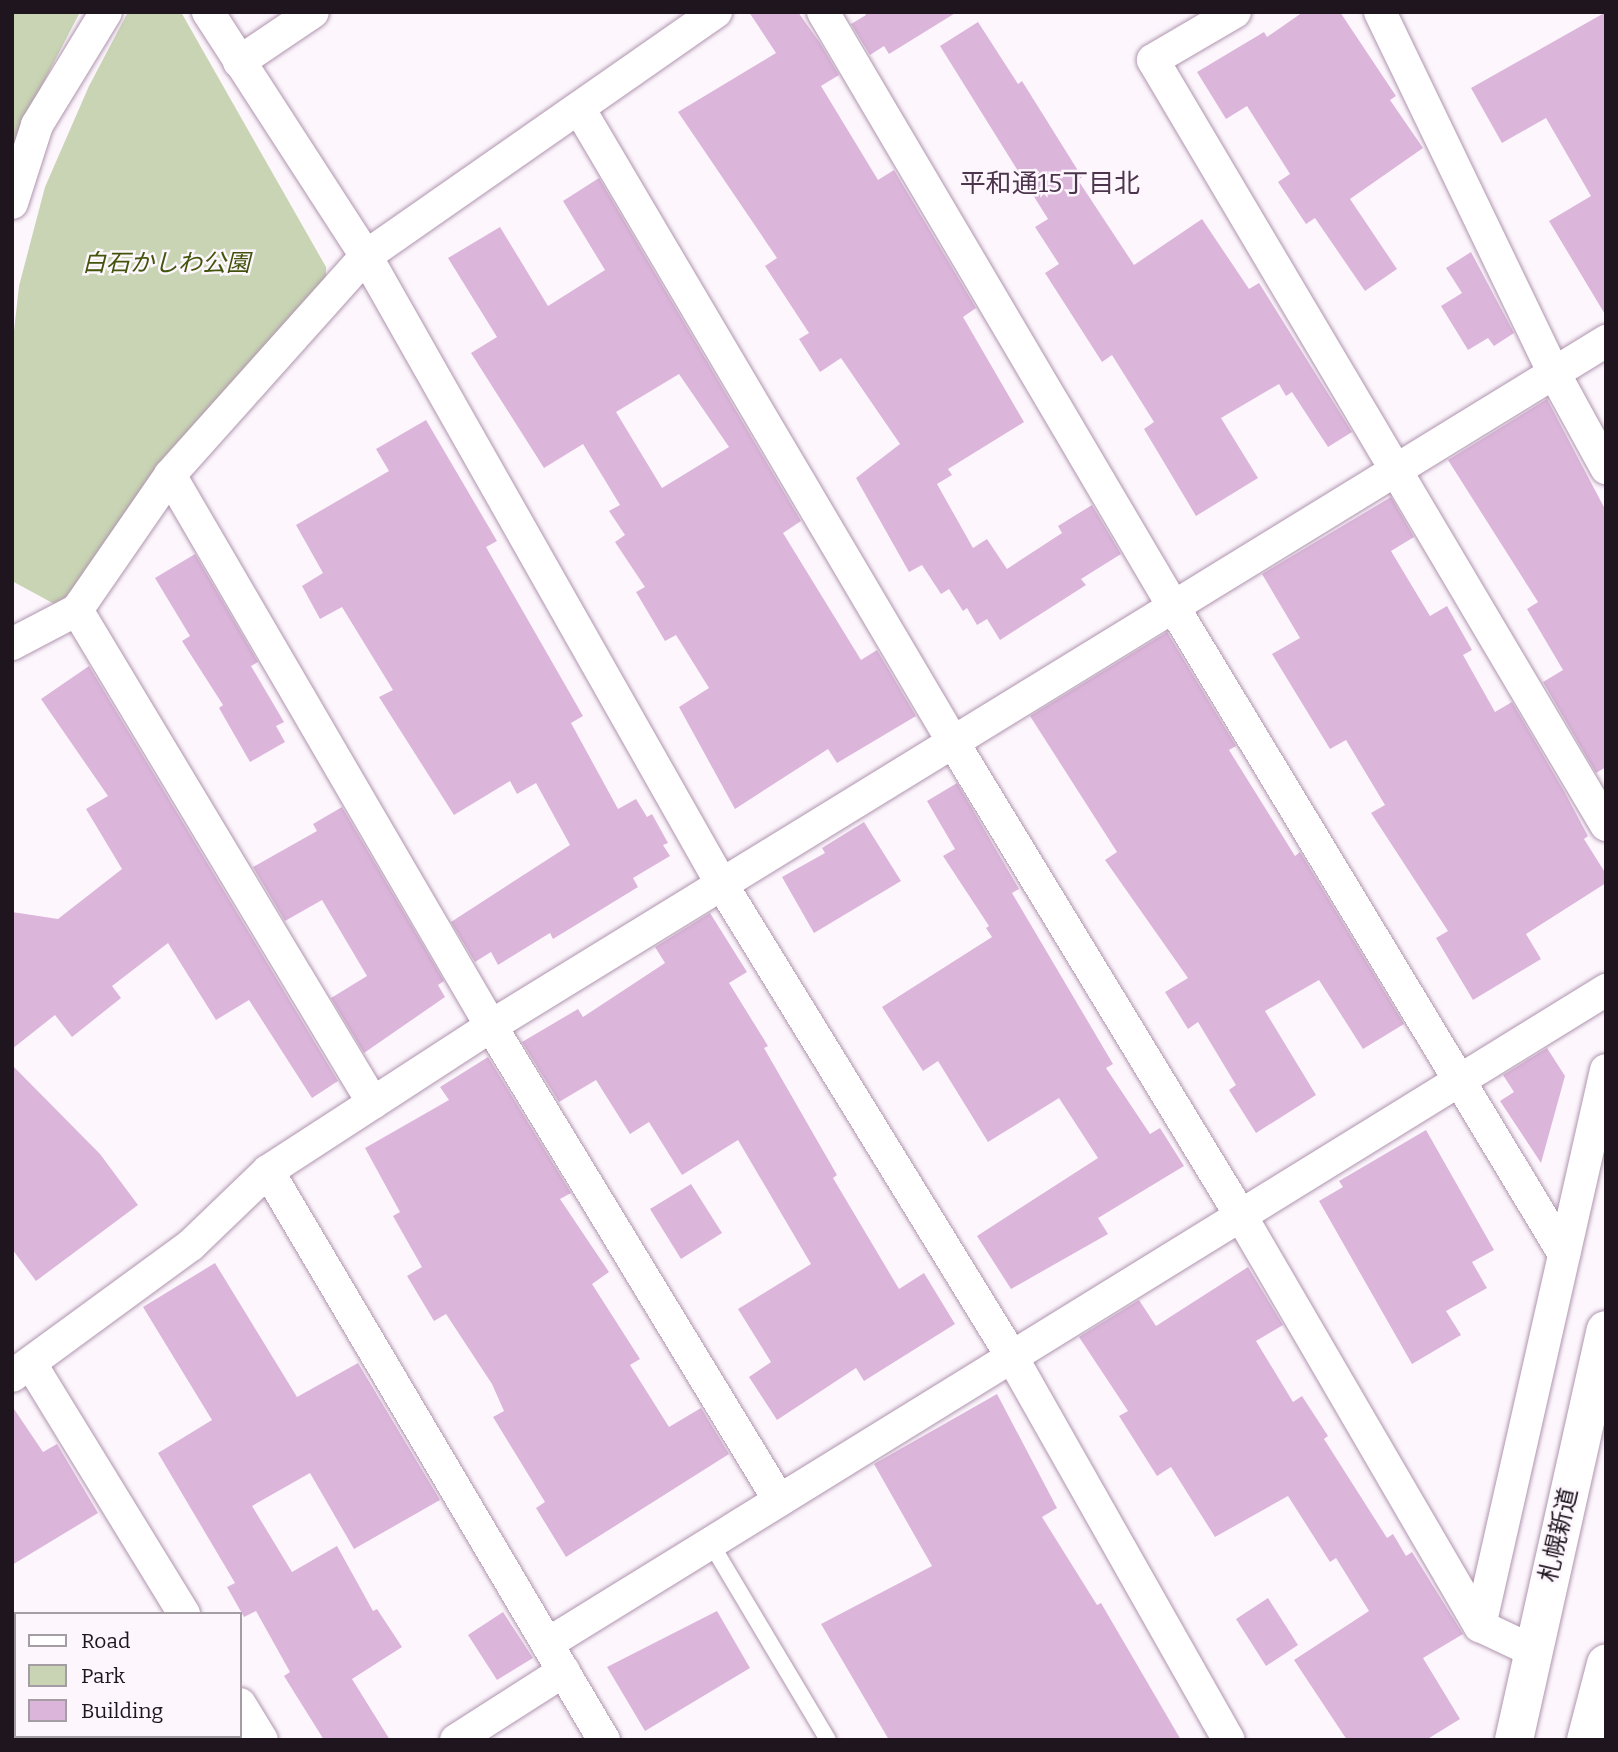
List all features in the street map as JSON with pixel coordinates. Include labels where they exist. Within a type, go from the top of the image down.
[{"type":"highway","name":"札幌新道","points":[[1514,1740],[1606,1330]]},
{"type":"highway","points":[[1586,1740],[1606,1664]]},
{"type":"street","points":[[12,203],[37,125],[106,12]]},
{"type":"street","points":[[208,12],[366,256],[721,883],[1012,1357],[1229,1740]]},
{"type":"street","points":[[239,62],[313,12]]},
{"type":"street","points":[[12,644],[77,610],[170,475],[366,256],[580,110],[716,12]]},
{"type":"street","points":[[823,12],[1173,606],[1564,1254]]},
{"type":"street","points":[[1235,12],[1153,60],[1606,825]]},
{"type":"street","points":[[1380,12],[1553,371],[1606,468]]},
{"type":"street","points":[[580,110],[953,742],[1241,1216],[1480,1626],[1533,1651]]},
{"type":"street","points":[[183,1612],[22,1370],[191,1245],[268,1171],[491,1026],[1393,469],[1606,341]]},
{"type":"street","points":[[170,475],[491,1026],[779,1500]]},
{"type":"street","points":[[77,610],[373,1104]]},
{"type":"street","points":[[547,1644],[1606,990]]},
{"type":"street","points":[[1480,1626],[1606,1070]]},
{"type":"street","points":[[268,1171],[604,1740]]},
{"type":"street","points":[[456,1740],[564,1671]]},
{"type":"street","points":[[242,1707],[262,1740]]},
{"type":"lane","points":[[710,1542],[828,1740]]},
{"type":"green space","points":[[12,12],[80,12],[23,122],[12,160]]},
{"type":"green space","name":"白石かしわ公園","points":[[128,12],[181,12],[326,267],[326,285],[58,606],[12,581],[12,349],[19,286],[45,187],[89,86]]},
{"type":"building","points":[[749,12],[798,12],[820,43],[839,75],[821,86],[878,180],[894,170],[976,308],[963,317],[1024,422],[948,469],[952,475],[937,484],[973,548],[987,539],[1007,569],[1062,533],[1058,526],[1092,505],[1121,554],[1081,579],[1086,585],[1000,640],[987,619],[977,625],[967,608],[963,611],[949,589],[941,594],[922,565],[909,572],[856,478],[900,444],[841,358],[820,372],[799,339],[809,333],[765,266],[777,258],[678,112],[776,53]]},
{"type":"building","points":[[864,12],[957,12],[889,54],[884,46],[870,55],[851,24],[866,15]]},
{"type":"building","points":[[1303,12],[1340,12],[1396,96],[1390,100],[1423,148],[1350,199],[1397,269],[1365,291],[1315,218],[1306,224],[1278,182],[1290,174],[1247,106],[1226,119],[1197,72],[1264,32],[1267,37]]},
{"type":"building","points":[[1606,12],[1606,316],[1549,221],[1591,196],[1546,118],[1502,143],[1471,88]]},
{"type":"building","points":[[978,22],[1018,84],[1022,81],[1082,177],[1078,180],[1134,265],[1202,219],[1249,289],[1259,283],[1352,432],[1328,447],[1292,392],[1286,396],[1279,384],[1221,418],[1258,478],[1196,516],[1144,429],[1154,422],[1112,355],[1102,362],[1045,273],[1059,264],[1035,227],[1048,219],[940,46]]},
{"type":"building","points":[[599,178],[801,521],[783,533],[861,660],[877,650],[916,716],[837,763],[828,749],[735,809],[679,707],[709,688],[676,635],[665,641],[636,592],[645,587],[615,542],[625,535],[609,511],[620,505],[583,444],[544,468],[471,353],[497,337],[448,258],[500,227],[548,306],[605,270],[563,201]],"holes":[[[679,374],[729,447],[662,488],[616,412]]]},
{"type":"building","points":[[1471,252],[1514,333],[1494,346],[1488,338],[1468,350],[1441,306],[1462,293],[1446,268]]},
{"type":"building","points":[[1547,399],[1606,511],[1606,767],[1596,773],[1543,682],[1563,670],[1527,609],[1538,602],[1448,460]]},
{"type":"building","points":[[426,420],[497,541],[486,547],[583,716],[571,723],[618,809],[636,799],[647,817],[652,814],[668,843],[663,845],[670,856],[633,878],[638,887],[553,939],[550,933],[498,965],[491,952],[475,962],[451,922],[570,845],[536,783],[517,794],[510,781],[454,815],[379,697],[393,690],[342,607],[320,619],[302,586],[323,573],[296,525],[389,471],[376,449]]},
{"type":"building","points":[[1391,497],[1414,537],[1391,551],[1430,616],[1447,606],[1472,650],[1463,655],[1495,712],[1512,702],[1564,791],[1588,836],[1584,839],[1606,874],[1606,883],[1526,934],[1541,959],[1473,1000],[1436,938],[1448,931],[1371,813],[1385,805],[1346,740],[1330,749],[1272,654],[1300,638],[1262,574]]},
{"type":"building","points":[[195,554],[258,662],[251,666],[284,722],[276,726],[285,742],[250,762],[219,708],[223,705],[182,641],[190,636],[155,578]]},
{"type":"building","points":[[1167,632],[1236,746],[1229,750],[1295,856],[1300,852],[1404,1024],[1363,1049],[1319,980],[1265,1011],[1316,1095],[1256,1133],[1229,1090],[1236,1085],[1198,1022],[1188,1029],[1165,992],[1188,978],[1105,860],[1117,852],[1030,716]]},
{"type":"building","points":[[89,666],[338,1081],[312,1098],[249,1000],[216,1020],[168,943],[112,986],[121,998],[72,1037],[55,1015],[12,1049],[12,912],[58,919],[122,869],[86,809],[108,796],[41,699]]},
{"type":"building","points":[[957,783],[1019,889],[1012,893],[1113,1064],[1106,1068],[1150,1134],[1160,1128],[1184,1166],[1098,1218],[1108,1234],[1011,1289],[977,1236],[1098,1158],[1059,1098],[988,1142],[938,1061],[923,1071],[882,1007],[992,937],[986,928],[989,926],[943,856],[955,849],[927,801]]},
{"type":"building","points":[[342,807],[444,981],[438,985],[445,997],[364,1053],[331,998],[367,976],[322,900],[285,921],[253,867],[317,831],[313,824]]},
{"type":"building","points":[[864,822],[901,881],[814,933],[782,877],[825,853],[822,848]]},
{"type":"building","points":[[710,913],[747,972],[729,983],[768,1046],[764,1048],[837,1175],[833,1178],[899,1289],[924,1273],[955,1324],[864,1381],[856,1368],[777,1420],[749,1377],[771,1362],[738,1309],[811,1264],[738,1140],[682,1175],[649,1122],[630,1134],[596,1080],[559,1102],[522,1042],[578,1009],[583,1017],[665,963],[655,947]]},
{"type":"building","points":[[1547,1048],[1565,1076],[1541,1163],[1500,1101],[1514,1092],[1503,1075]]},
{"type":"building","points":[[488,1057],[571,1193],[560,1199],[609,1272],[592,1284],[640,1359],[630,1365],[669,1427],[701,1408],[729,1454],[566,1557],[536,1508],[545,1502],[493,1417],[504,1411],[492,1384],[446,1314],[434,1321],[407,1276],[422,1267],[393,1216],[400,1212],[365,1148],[449,1100],[440,1087]]},
{"type":"building","points":[[12,1065],[100,1154],[138,1205],[36,1281],[12,1249]]},
{"type":"building","points":[[1426,1130],[1494,1250],[1472,1262],[1487,1288],[1446,1311],[1461,1335],[1412,1364],[1319,1201],[1343,1187],[1339,1181]]},
{"type":"building","points":[[691,1184],[722,1233],[681,1259],[650,1209]]},
{"type":"building","points":[[215,1263],[297,1397],[358,1363],[440,1500],[354,1549],[310,1473],[252,1506],[292,1572],[337,1546],[373,1611],[377,1609],[402,1647],[352,1679],[390,1740],[324,1740],[284,1676],[290,1672],[256,1611],[244,1617],[227,1587],[235,1583],[158,1453],[212,1420],[143,1307]]},
{"type":"building","points":[[1248,1267],[1283,1325],[1256,1341],[1293,1402],[1302,1396],[1328,1436],[1324,1439],[1387,1538],[1393,1534],[1406,1556],[1412,1552],[1463,1634],[1423,1658],[1460,1719],[1426,1740],[1347,1740],[1294,1660],[1369,1611],[1336,1558],[1330,1562],[1288,1496],[1215,1537],[1171,1467],[1157,1476],[1119,1416],[1128,1411],[1079,1337],[1139,1300],[1156,1326]]},
{"type":"building","points":[[997,1394],[1057,1508],[1042,1517],[1097,1605],[1101,1603],[1181,1740],[889,1740],[821,1624],[932,1566],[874,1464]]},
{"type":"building","points":[[12,1406],[43,1452],[57,1444],[98,1513],[12,1565]]},
{"type":"building","points":[[1268,1598],[1298,1645],[1266,1666],[1236,1619]]},
{"type":"building","points":[[717,1611],[750,1668],[645,1731],[607,1667]]},
{"type":"building","points":[[503,1612],[533,1658],[497,1680],[468,1635]]},
{"type":"district","name":"平和通15丁目北","points":[[1050,184]]}]
